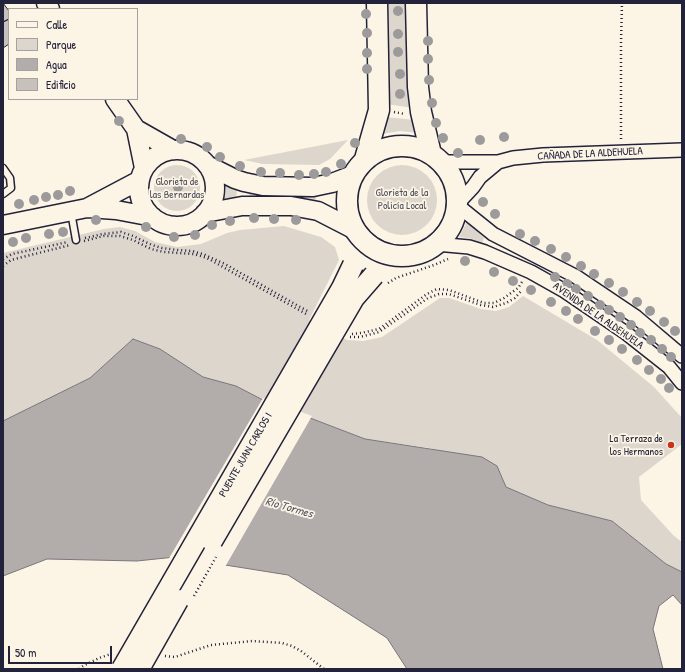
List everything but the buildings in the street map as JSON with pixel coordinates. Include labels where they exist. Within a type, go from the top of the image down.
[{"type":"main road","points":[[357,233],[348,212],[347,193],[353,175],[365,159],[379,110],[376,3]]},
{"type":"main road","points":[[205,214],[242,206],[290,206],[318,211],[357,233],[370,246],[384,252],[398,256],[411,255],[424,251],[443,251],[447,233],[454,220],[457,204],[453,179],[437,158],[421,112],[418,87],[416,3]]},
{"type":"main road","points":[[116,100],[136,128],[173,150]]},
{"type":"main road","points":[[136,128],[142,174],[140,196],[143,206],[153,217]]},
{"type":"main road","points":[[365,159],[386,148],[402,146],[409,146],[437,158]]},
{"type":"main road","points":[[3,226],[79,210],[116,210],[153,217],[166,224],[180,226],[198,220],[205,214],[213,200],[215,187],[213,176],[207,165],[198,156],[186,151],[173,150],[157,155],[142,174],[79,210]]},
{"type":"main road","points":[[207,165],[235,179],[263,186],[313,187],[332,184],[353,175]]},
{"type":"main road","name":"PUENTE JUAN CARLOS I","points":[[119,661],[338,295],[353,265],[357,233]]},
{"type":"main road","name":"PUENTE JUAN CARLOS I","points":[[139,669],[354,298],[378,281],[398,256]]},
{"type":"street","name":"CAÑADA DE LA ALDEHUELA","points":[[437,158],[498,162],[513,158],[543,156],[682,150]]},
{"type":"street","name":"CAÑADA DE LA ALDEHUELA","points":[[457,204],[480,177],[498,162]]},
{"type":"street","name":"AVENIDA DE LA ALDEHUELA","points":[[457,204],[493,234],[575,276],[636,317],[682,356]]},
{"type":"street","name":"AVENIDA DE LA ALDEHUELA","points":[[443,251],[469,247],[485,252],[531,272],[563,290],[626,333],[669,367],[682,383]]},
{"type":"lane","points":[[3,168],[10,178],[11,188],[3,194]]},
{"type":"lane","points":[[78,242],[79,210]]},
{"type":"path","points":[[622,3],[620,43],[622,152]]},
{"type":"path","points":[[387,111],[407,114]]},
{"type":"path","points":[[3,259],[12,254],[78,242],[103,234],[121,232],[162,248],[192,251],[204,254],[225,264],[314,316],[207,258],[194,254],[177,254],[151,249],[133,240],[120,236],[104,236],[78,242],[11,260],[3,266]]},
{"type":"path","points":[[378,281],[396,278],[434,265],[443,251]]},
{"type":"path","points":[[516,278],[522,282],[518,288],[494,303],[484,303],[449,290],[437,289],[426,294],[379,329],[348,335],[360,337],[378,332],[428,298],[438,294],[450,294],[481,305],[493,307],[506,303],[522,290]]},
{"type":"path","points":[[160,656],[175,657],[211,644],[253,641],[282,643],[301,651],[324,669]]},
{"type":"path","points":[[79,669],[99,658],[119,661]]},
{"type":"green space","points":[[385,3],[409,3],[413,108],[387,104]]},
{"type":"green space","points":[[386,117],[415,120],[419,133],[400,131],[382,134]]},
{"type":"green space","points":[[348,140],[330,159],[319,165],[263,164],[244,160]]},
{"type":"green space","name":"Glorieta de las Bernardas","points":[[177,165],[190,169],[196,175],[200,188],[196,201],[190,207],[177,211],[164,207],[158,201],[154,188],[158,175],[164,169]]},
{"type":"green space","name":"Glorieta de la Policía Local","points":[[395,165],[409,165],[422,171],[431,180],[437,193],[437,207],[427,225],[409,235],[395,235],[382,229],[373,220],[367,207],[367,193],[373,180],[382,171]]},
{"type":"green space","points":[[225,184],[237,189],[236,199],[224,202],[226,191]]},
{"type":"green space","points":[[249,192],[261,194],[317,196],[314,203],[249,198]]},
{"type":"green space","points":[[467,222],[484,238],[482,243],[469,238],[459,237]]},
{"type":"green space","points":[[284,226],[321,237],[335,247],[339,260],[309,320],[347,340],[363,341],[382,337],[440,298],[449,298],[481,309],[496,311],[509,307],[523,296],[597,340],[654,387],[682,418],[682,444],[639,477],[641,500],[674,536],[682,542],[682,572],[666,564],[612,521],[548,505],[506,487],[497,466],[429,448],[365,439],[263,400],[236,386],[203,377],[160,349],[133,339],[90,378],[3,421],[3,253],[104,229],[120,227],[135,231],[155,242],[177,247],[201,244],[227,233],[240,230]]},
{"type":"water","name":"Río Tormes","points":[[133,339],[160,349],[203,377],[236,386],[263,400],[365,439],[482,457],[497,466],[506,487],[548,505],[612,521],[666,564],[682,572],[682,605],[673,595],[659,606],[653,629],[663,669],[407,669],[387,638],[288,575],[175,557],[137,561],[47,559],[3,576],[3,421],[90,378]]},
{"type":"pier","points":[[263,398],[312,416],[225,567],[175,559],[168,560]]},
{"type":"place","name":"La Terraza de los Hermanos","points":[[671,445]]}]
